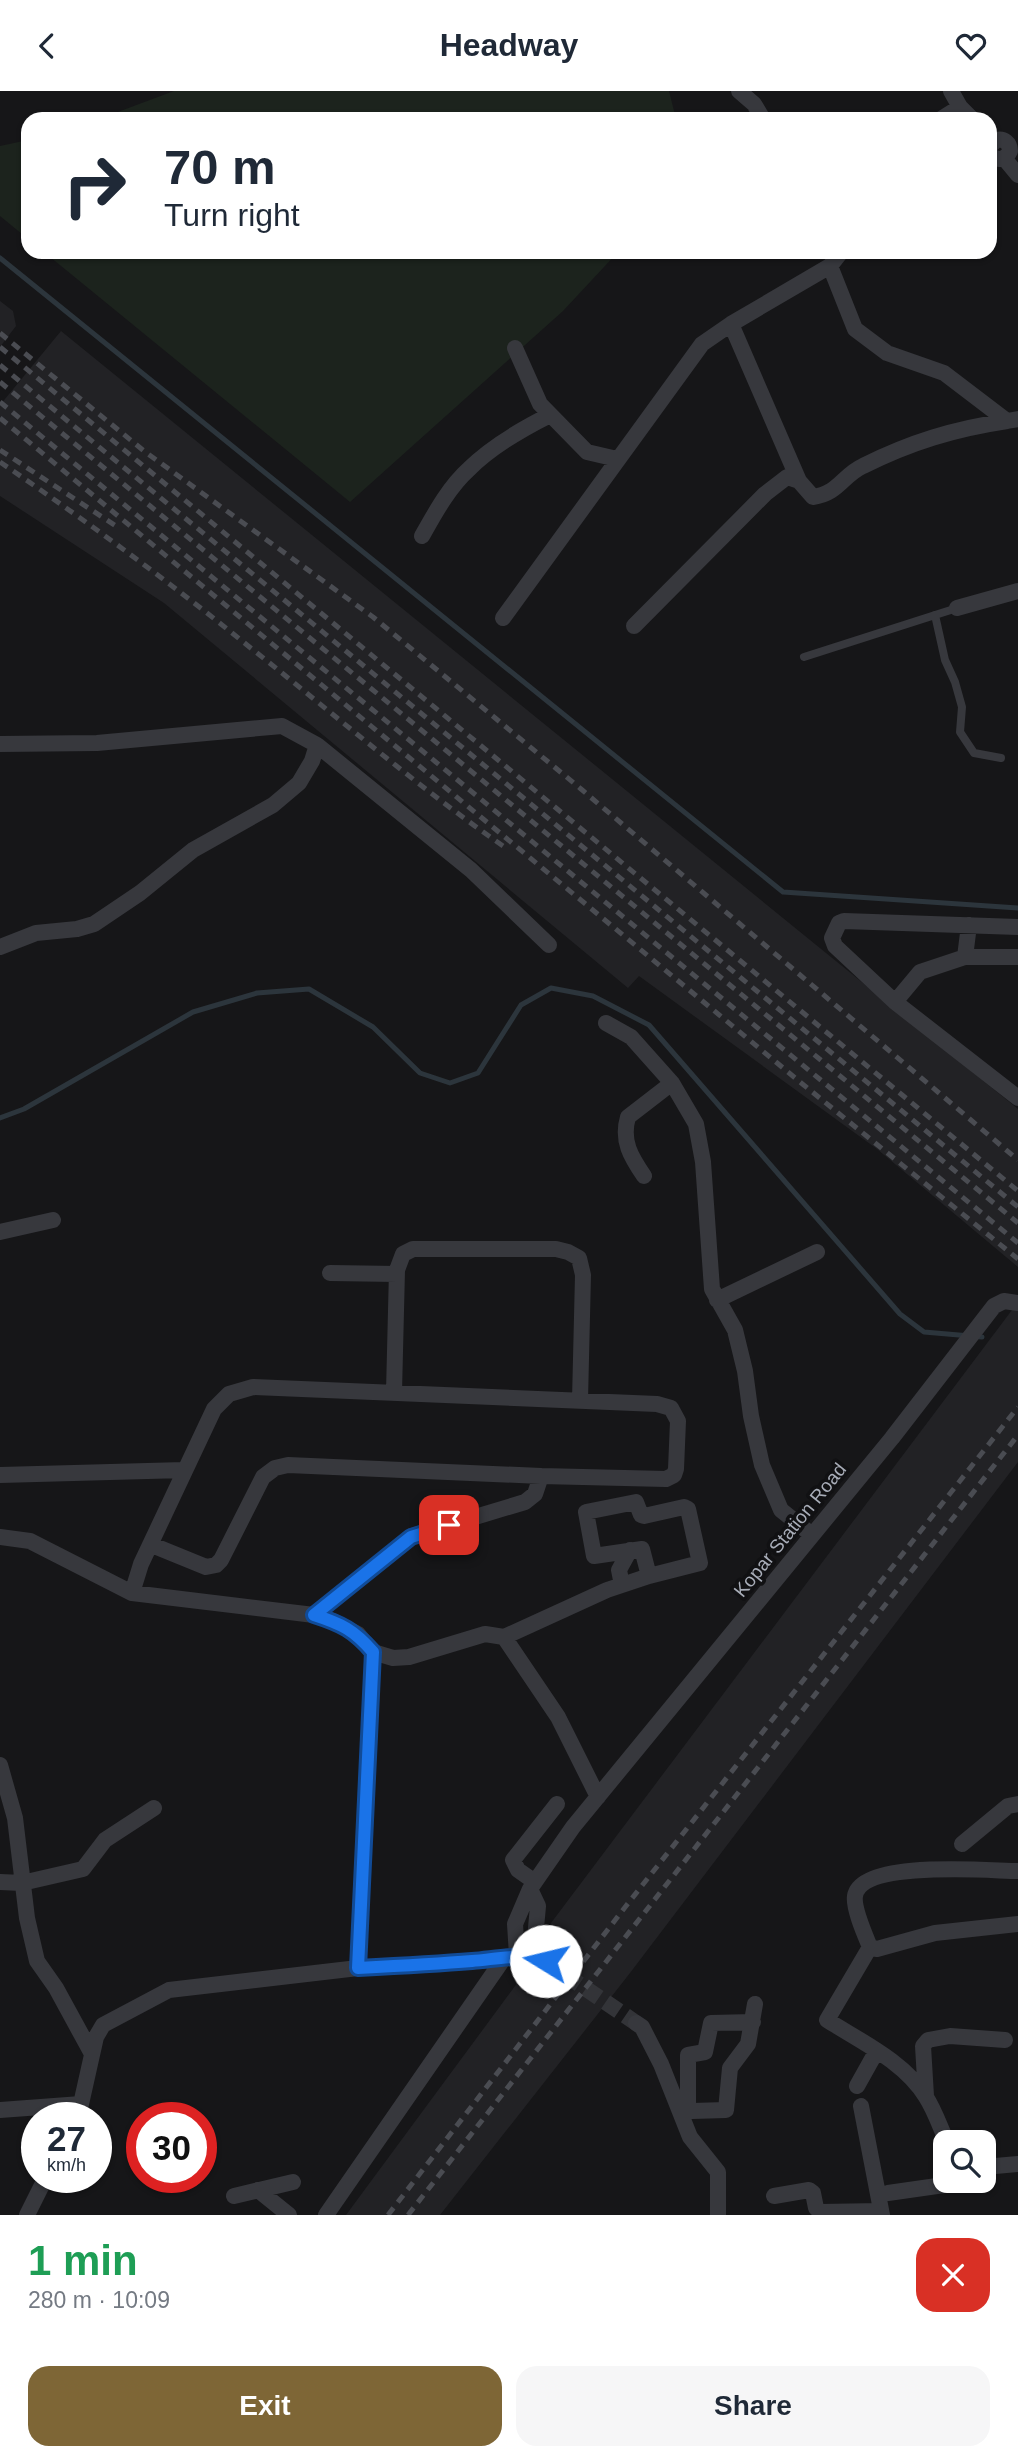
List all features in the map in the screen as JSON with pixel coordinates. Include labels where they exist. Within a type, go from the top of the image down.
[{"type":"street","points":[[739,91],[759,112]]},
{"type":"street","points":[[951,91],[965,112]]},
{"type":"street","points":[[999,145],[1018,175]]},
{"type":"street","points":[[502,618],[702,344],[830,266],[836,259]]},
{"type":"street","points":[[830,266],[855,329],[887,353],[944,373],[1013,420]]},
{"type":"street","points":[[732,324],[799,481],[813,497],[822,496],[839,486],[858,468],[902,447],[964,428],[1013,420]]},
{"type":"street","points":[[515,348],[540,404],[550,415],[587,452],[617,459]]},
{"type":"street","points":[[422,536],[438,508],[468,469],[518,431],[550,415]]},
{"type":"street","points":[[634,626],[765,493],[786,477],[799,481]]},
{"type":"street","points":[[957,608],[1018,591]]},
{"type":"street","points":[[0,744],[97,743],[282,726],[317,745],[471,870],[549,945]]},
{"type":"street","points":[[0,947],[36,933],[77,929],[94,924],[140,893],[193,850],[272,805],[299,783],[312,761],[317,745]]},
{"type":"street","points":[[1018,927],[856,921],[839,923],[832,938],[835,946],[895,1002],[1018,1098]]},
{"type":"street","points":[[965,957],[969,925]]},
{"type":"street","points":[[895,1002],[920,971],[965,957],[1018,957]]},
{"type":"street","points":[[606,1023],[631,1037],[672,1083],[696,1123],[703,1162],[712,1289],[735,1330],[762,1465],[781,1510],[812,1535]]},
{"type":"street","points":[[644,1176],[628,1149],[624,1134],[626,1122],[628,1117],[672,1083]]},
{"type":"street","points":[[0,1232],[53,1220]]},
{"type":"street","points":[[394,1392],[397,1274],[403,1254],[413,1249],[556,1249],[579,1258],[583,1275],[580,1400]]},
{"type":"street","points":[[717,1300],[817,1252]]},
{"type":"street","points":[[330,1273],[397,1274]]},
{"type":"street","name":"Kopar Station Road","points":[[510,1957],[515,1924],[532,1886],[573,1827],[718,1653],[975,1334],[994,1306],[1004,1301],[1018,1303]]},
{"type":"street","points":[[132,1593],[141,1564],[184,1470],[214,1409],[229,1394],[253,1387],[657,1403],[671,1408],[678,1421],[674,1475],[666,1479],[288,1465],[275,1468],[263,1477],[216,1565],[206,1567],[152,1545]]},
{"type":"street","points":[[0,1475],[184,1470]]},
{"type":"street","points":[[314,1615],[411,1537],[525,1502],[535,1494],[541,1476]]},
{"type":"street","points":[[0,1537],[30,1541],[132,1593],[314,1615],[358,1634],[373,1652],[393,1658],[485,1634],[504,1637],[607,1590],[700,1563],[688,1509],[684,1507],[645,1516],[641,1515],[636,1502],[586,1512],[594,1556],[639,1548],[643,1552],[649,1576]]},
{"type":"street","points":[[622,1585],[619,1570],[630,1550]]},
{"type":"street","points":[[504,1637],[558,1717],[598,1797]]},
{"type":"street","points":[[358,1968],[373,1652]]},
{"type":"street","points":[[0,1765],[15,1818],[27,1918],[37,1961],[56,1988],[92,2054]]},
{"type":"street","points":[[546,1961],[536,1928],[538,1906],[532,1886],[513,1860],[557,1804]]},
{"type":"street","points":[[962,1844],[1008,1806],[1018,1804]]},
{"type":"street","points":[[0,1882],[22,1883],[83,1869],[105,1840],[154,1808]]},
{"type":"street","points":[[870,1947],[855,1897],[858,1890],[880,1874],[901,1870],[1018,1871]]},
{"type":"street","points":[[870,1947],[877,1949],[935,1933],[1018,1924]]},
{"type":"street","points":[[870,1947],[827,2020],[895,2064],[926,2097],[941,2130]]},
{"type":"street","points":[[326,2215],[510,1957]]},
{"type":"street","points":[[80,2102],[96,2036],[103,2025],[169,1990],[358,1968],[510,1957],[531,1957],[546,1961],[566,1975]]},
{"type":"street","points":[[753,2022],[711,2023],[705,2052],[690,2053],[686,2059],[688,2108],[692,2111],[726,2110],[730,2068],[748,2044],[753,2022],[755,2004]]},
{"type":"street","points":[[636,2023],[642,2028],[661,2064],[690,2137],[718,2172],[718,2215]]},
{"type":"street","points":[[926,2097],[923,2046],[928,2040],[950,2036],[1005,2040]]},
{"type":"street","points":[[857,2086],[876,2052]]},
{"type":"street","points":[[774,2196],[809,2190],[813,2193],[816,2208],[821,2213],[881,2213],[861,2106]]},
{"type":"street","points":[[0,2110],[21,2110]]},
{"type":"street","points":[[996,2166],[1018,2164]]},
{"type":"street","points":[[234,2196],[293,2182]]},
{"type":"street","points":[[888,2193],[933,2187]]},
{"type":"street","points":[[258,2190],[289,2215]]},
{"type":"street","points":[[27,2215],[38,2193]]},
{"type":"lane","points":[[804,657],[957,608]]},
{"type":"lane","points":[[935,615],[945,660],[962,707],[960,732],[974,753],[1001,758]]},
{"type":"shaded area","points":[[174,91],[669,91],[674,112],[118,112]]},
{"type":"shaded area","points":[[21,142],[21,233],[0,216],[0,146]]},
{"type":"shaded area","points":[[53,259],[611,259],[563,311],[350,502]]},
{"type":"shaded area","points":[[0,301],[13,311],[16,326],[0,347]]},
{"type":"shaded area","points":[[61,331],[1018,1109],[1018,1267],[877,1149],[639,976],[628,988],[164,603],[0,496],[0,405]]},
{"type":"shaded area","points":[[1018,1302],[1018,1462],[630,1973],[440,2215],[346,2215],[518,1982],[551,1923]]},
{"type":"waterway","points":[[0,258],[783,892],[1018,908]]},
{"type":"waterway","points":[[0,1118],[24,1109],[193,1012],[257,993],[309,989],[373,1027],[420,1073],[450,1083],[478,1073],[521,1005],[551,988],[593,996],[649,1025],[900,1314],[924,1332],[982,1337]]},
{"type":"tunnel","points":[[566,1975],[636,2023]]},
{"type":"railway","points":[[0,333],[144,451],[373,617],[581,789],[1018,1160]]},
{"type":"railway","points":[[0,347],[1018,1191]]},
{"type":"railway","points":[[0,365],[1018,1207]]},
{"type":"railway","points":[[0,382],[1018,1223]]},
{"type":"railway","points":[[0,402],[1018,1243]]},
{"type":"railway","points":[[0,418],[800,1082],[1018,1259]]},
{"type":"railway","points":[[0,450],[116,526]]},
{"type":"railway","points":[[0,462],[156,574],[407,774],[506,848]]},
{"type":"railway","points":[[388,2215],[626,1906],[1018,1407]]},
{"type":"railway","points":[[408,2215],[1018,1435]]},
{"type":"route","points":[[449,1525],[411,1537],[314,1615],[358,1634],[373,1652],[358,1968],[481,1961],[517,1955],[546,1961]]}]
